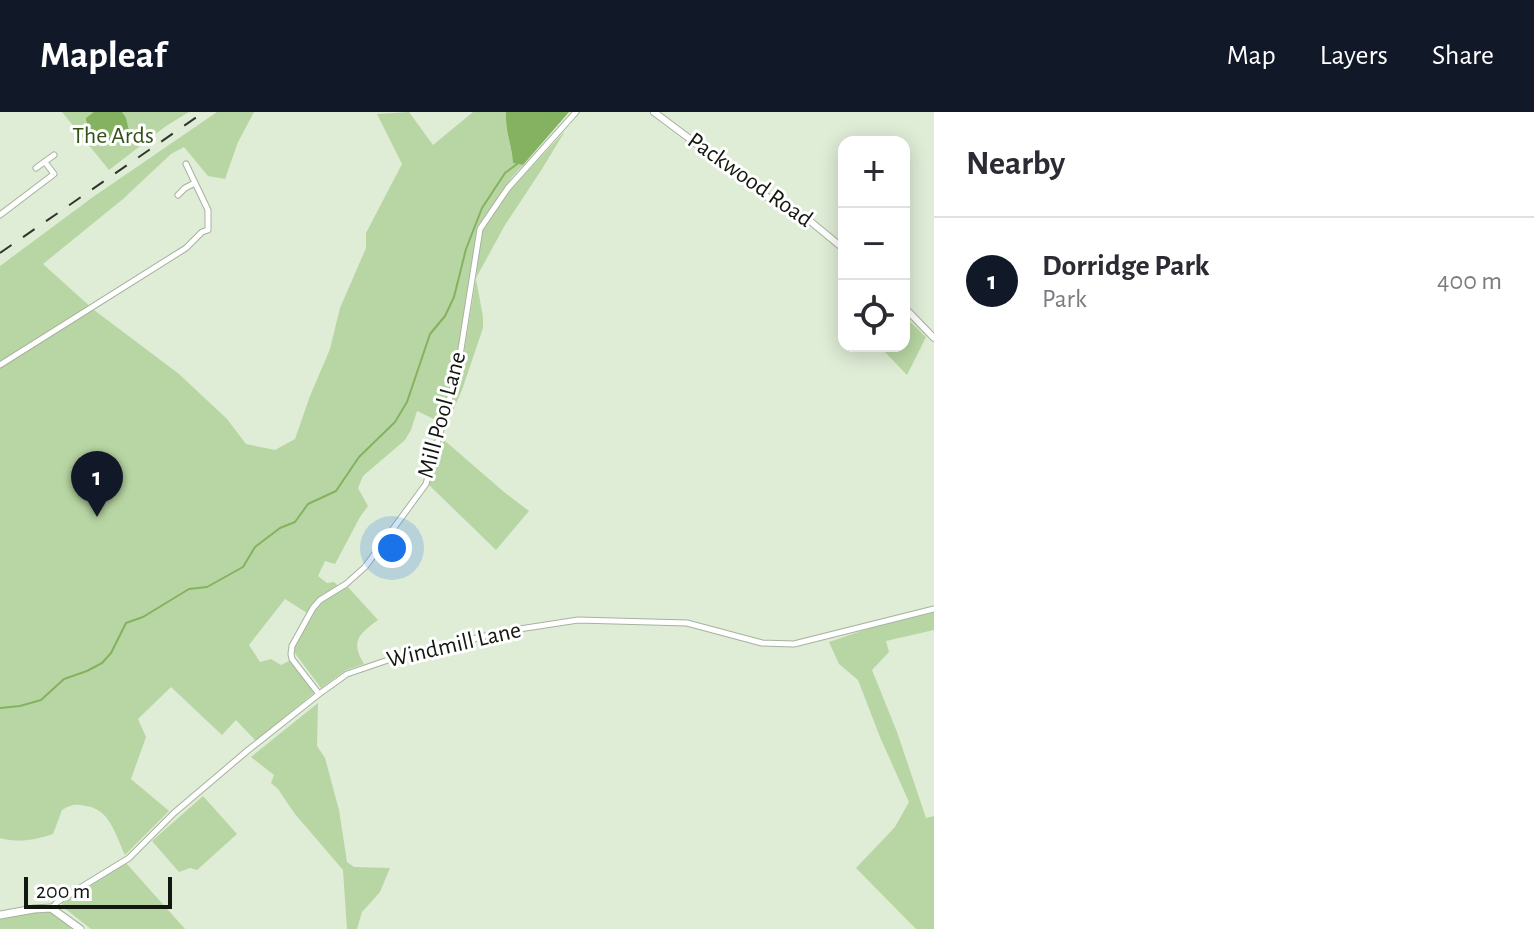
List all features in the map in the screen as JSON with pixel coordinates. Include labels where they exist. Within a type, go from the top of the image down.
[{"type":"main road","points":[[0,915],[51,908],[80,929]]},
{"type":"street","name":"Mill Pool Lane","points":[[319,694],[292,658],[294,640],[317,603],[365,567],[426,484],[458,368],[480,229],[508,188],[576,112]]},
{"type":"street","name":"Packwood Road","points":[[654,112],[770,199],[810,221],[838,244]]},
{"type":"street","points":[[36,168],[54,155]]},
{"type":"street","points":[[0,215],[54,174],[45,162]]},
{"type":"street","points":[[0,365],[187,247],[208,230],[208,210],[186,164]]},
{"type":"street","points":[[178,195],[195,183]]},
{"type":"street","points":[[910,313],[934,338]]},
{"type":"street","name":"Windmill Lane","points":[[51,908],[129,858],[174,813],[319,694],[347,674],[394,658],[506,631],[578,620],[687,623],[762,643],[794,644],[934,609]]},
{"type":"green space","name":"The Ards","points":[[62,112],[189,112],[109,170]]},
{"type":"green space","points":[[217,112],[254,112],[238,142],[225,179],[208,176],[184,147],[171,154],[123,199],[43,264],[94,310],[179,374],[227,419],[246,444],[275,450],[295,439],[330,349],[340,308],[366,248],[366,233],[402,164],[377,114],[409,112],[433,145],[473,112],[506,112],[513,163],[523,165],[479,225],[457,368],[442,423],[417,411],[405,440],[363,476],[358,488],[368,506],[335,564],[325,561],[318,576],[338,586],[316,601],[307,613],[285,599],[249,645],[260,662],[271,659],[281,665],[289,661],[315,692],[256,741],[236,720],[222,735],[171,687],[138,719],[146,737],[131,779],[169,811],[125,855],[107,818],[94,808],[82,805],[62,810],[53,834],[27,840],[0,838],[0,266],[93,197]]},
{"type":"green space","points":[[565,131],[505,225],[476,278],[482,230],[509,191]]},
{"type":"green space","points":[[476,279],[483,328],[446,426],[461,370]]},
{"type":"green space","points":[[910,322],[926,337],[907,375],[885,352],[910,352]]},
{"type":"green space","points":[[444,440],[529,511],[496,550],[428,484]]},
{"type":"green space","points":[[347,586],[378,620],[366,630],[357,644],[364,664],[346,670],[321,688],[294,652],[295,645],[320,602]]},
{"type":"green space","points":[[934,612],[934,630],[886,641],[889,652],[872,670],[926,818],[934,816],[934,929],[916,929],[856,868],[895,827],[909,802],[858,680],[839,664],[829,642]]},
{"type":"green space","points":[[318,703],[317,746],[325,758],[339,810],[347,862],[354,867],[390,868],[380,892],[362,912],[357,929],[347,929],[343,870],[271,783],[274,775],[251,757]]},
{"type":"green space","points":[[203,796],[237,834],[197,870],[190,868],[179,872],[152,841]]},
{"type":"green space","points":[[126,863],[185,929],[91,929],[63,907],[62,903]]},
{"type":"green space","points":[[49,911],[74,929],[0,929],[0,918]]},
{"type":"shaded area","points":[[94,112],[122,112],[129,131],[115,143],[100,138],[87,123],[86,118]]},
{"type":"shaded area","points":[[506,112],[569,112],[523,165],[513,163]]},
{"type":"waterway","points":[[0,708],[41,700],[64,679],[102,663],[111,653],[126,623],[143,617],[189,589],[207,587],[243,567],[255,547],[280,528],[295,522],[308,504],[336,491],[359,457],[395,422],[407,402],[430,334],[445,316],[454,297],[466,249],[482,208],[505,173],[517,164]]},
{"type":"railway","points":[[0,253],[204,112]]},
{"type":"place","name":"Dorridge Park","points":[[97,517]]}]
